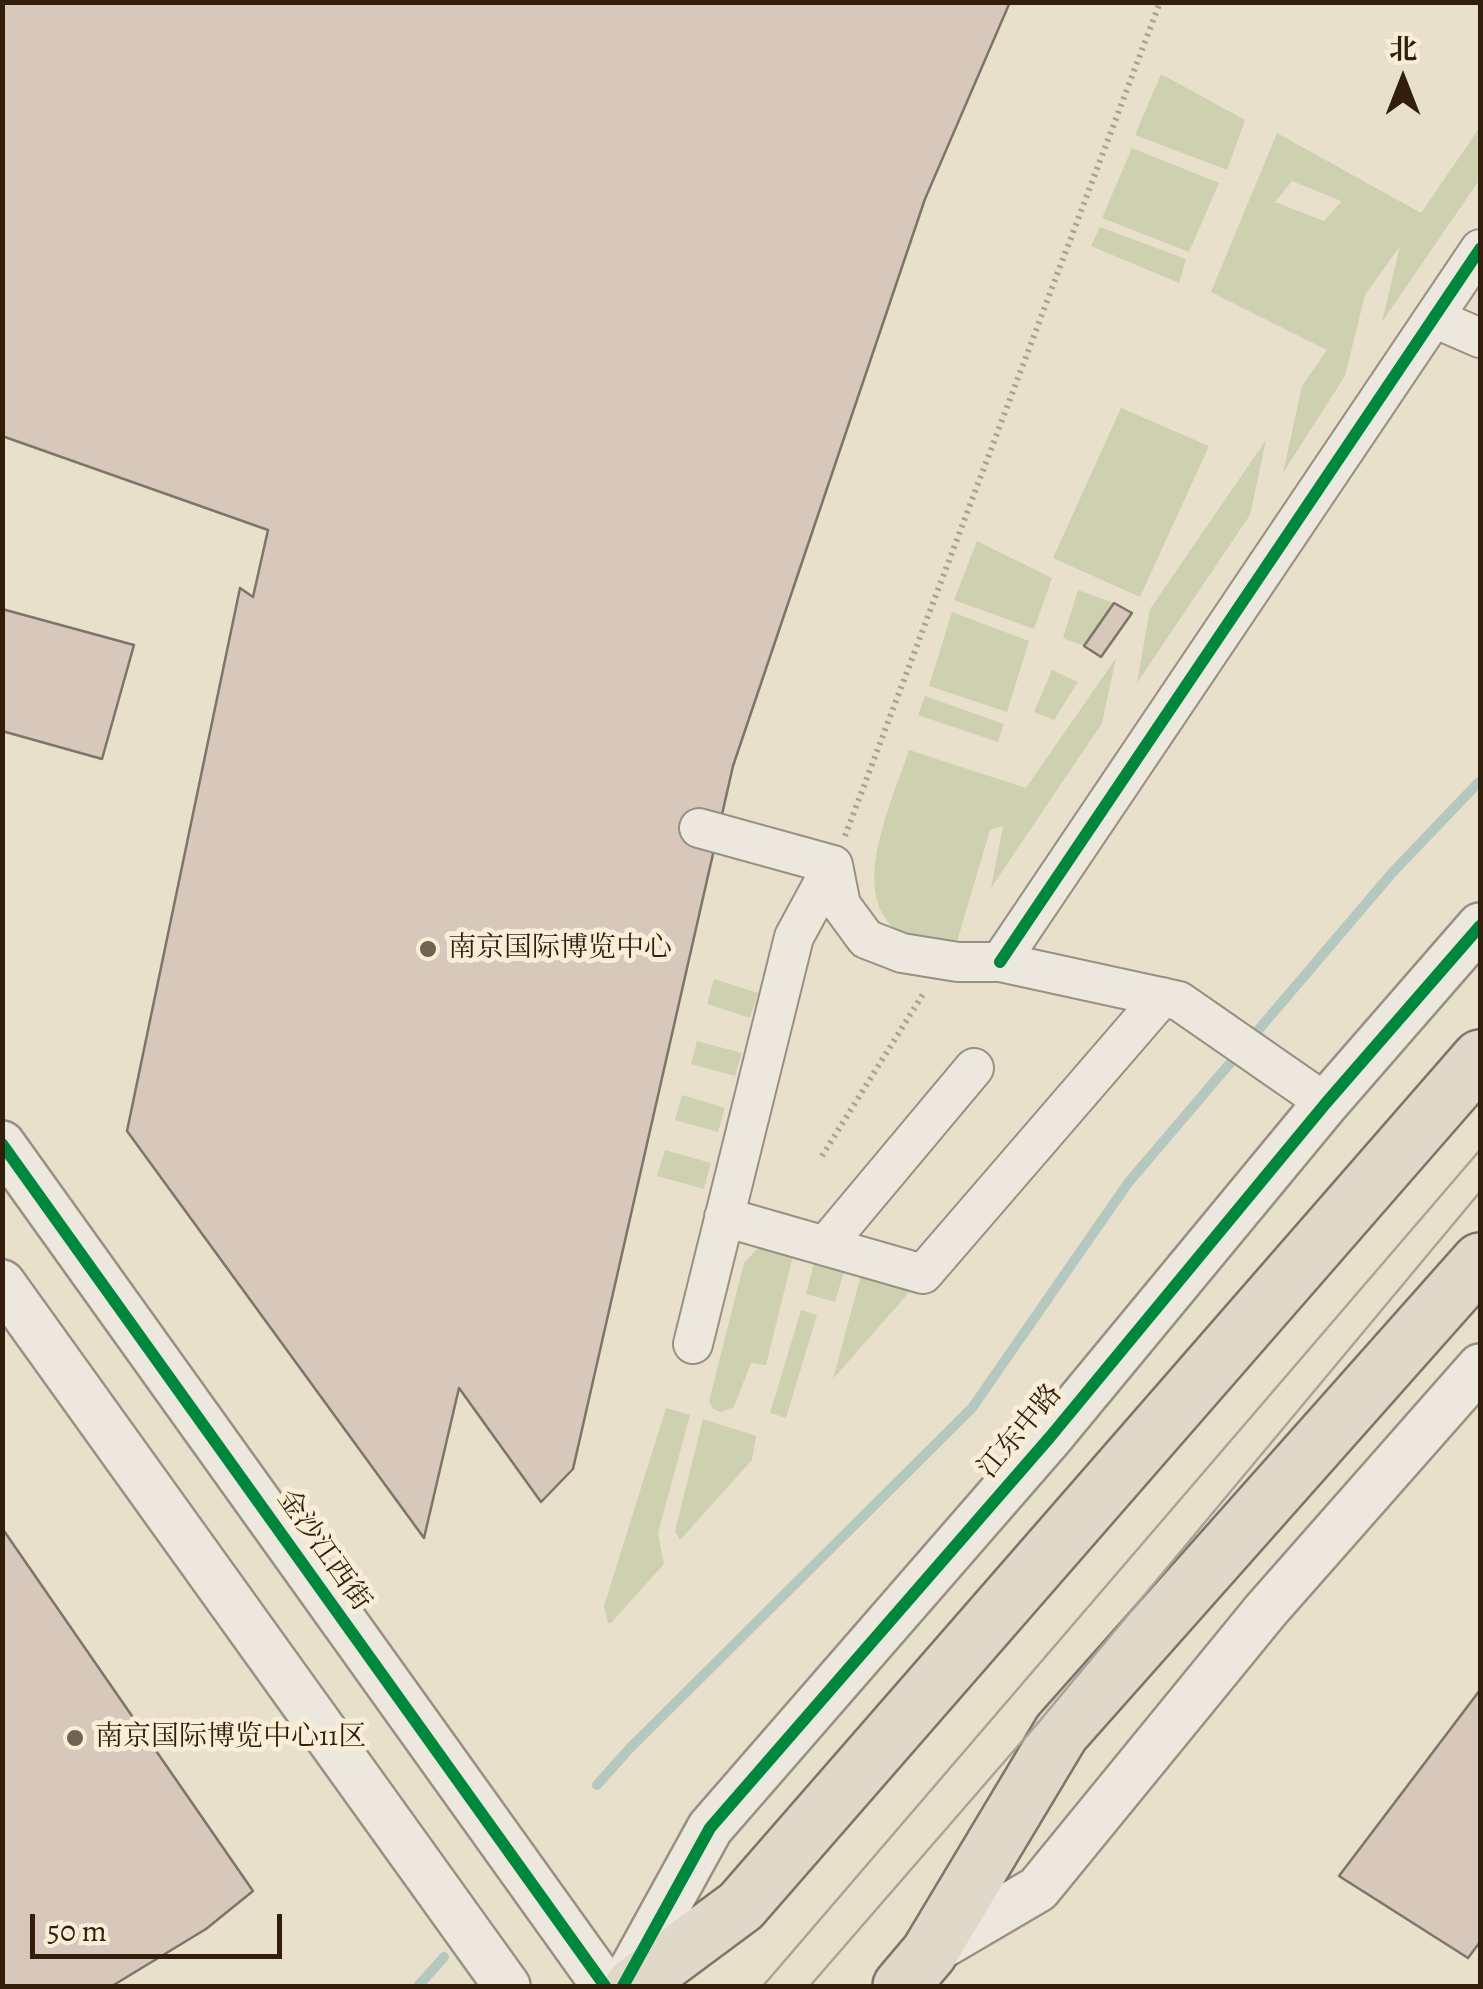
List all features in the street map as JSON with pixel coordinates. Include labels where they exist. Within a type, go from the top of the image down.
[{"type":"main road","points":[[634,1986],[741,1906],[1480,1058]]},
{"type":"main road","points":[[915,1970],[1061,1733],[1480,1261]]},
{"type":"street","points":[[1000,962],[1480,249]]},
{"type":"street","points":[[1434,318],[1480,338]]},
{"type":"street","points":[[699,828],[834,865]]},
{"type":"street","points":[[834,865],[841,904],[866,939],[902,953],[944,960],[1000,962],[1180,1001],[1326,1103]]},
{"type":"street","points":[[693,1344],[794,936],[834,865]]},
{"type":"street","name":"江东中路","points":[[622,1986],[710,1828],[1050,1437],[1326,1103],[1480,926]]},
{"type":"street","points":[[724,1217],[924,1274],[1162,997]]},
{"type":"street","points":[[825,1246],[974,1068]]},
{"type":"street","name":"金沙江西街","points":[[2,1144],[605,1986]]},
{"type":"street","points":[[2,1283],[507,1986]]},
{"type":"street","points":[[915,1970],[1038,1889],[1266,1610],[1474,1378]]},
{"type":"path","points":[[834,865],[1160,2]]},
{"type":"path","points":[[822,1156],[944,960]]},
{"type":"green space","points":[[1161,74],[1245,120],[1227,170],[1135,135]]},
{"type":"green space","points":[[1480,127],[1480,179],[1382,322],[1400,246],[1365,295],[1345,376],[1283,473],[1302,386],[1327,350],[1211,292],[1277,133],[1421,213]],"holes":[[[1292,181],[1341,201],[1324,221],[1275,202]]]},
{"type":"green space","points":[[1132,148],[1219,183],[1189,252],[1102,218]]},
{"type":"green space","points":[[1100,227],[1186,259],[1179,283],[1091,246]]},
{"type":"green space","points":[[1121,408],[1209,446],[1140,597],[1053,558]]},
{"type":"green space","points":[[1266,440],[1250,515],[1137,683],[1150,609]]},
{"type":"green space","points":[[977,541],[1052,578],[1034,629],[954,600]]},
{"type":"green space","points":[[1078,590],[1114,603],[1084,646],[1063,638]]},
{"type":"green space","points":[[952,612],[1029,641],[1007,712],[929,686]]},
{"type":"green space","points":[[1116,658],[1102,723],[991,888],[1003,826],[990,830],[956,945],[914,940],[889,923],[878,902],[874,877],[877,851],[909,750],[1026,788]]},
{"type":"green space","points":[[1052,670],[1078,682],[1054,720],[1034,712]]},
{"type":"green space","points":[[925,696],[1004,724],[998,742],[918,715]]},
{"type":"green space","points":[[714,979],[758,993],[750,1018],[707,1004]]},
{"type":"green space","points":[[697,1041],[742,1053],[735,1076],[691,1064]]},
{"type":"green space","points":[[682,1095],[725,1108],[718,1132],[675,1120]]},
{"type":"green space","points":[[665,1150],[711,1163],[704,1189],[657,1176]]},
{"type":"green space","points":[[757,1249],[794,1252],[766,1365],[751,1363],[734,1407],[721,1412],[713,1409],[709,1401],[744,1263]]},
{"type":"green space","points":[[815,1259],[845,1268],[835,1302],[806,1294]]},
{"type":"green space","points":[[861,1275],[912,1289],[833,1379]]},
{"type":"green space","points":[[801,1310],[817,1315],[786,1418],[770,1413]]},
{"type":"green space","points":[[666,1408],[690,1415],[658,1533],[664,1564],[608,1623],[604,1606]]},
{"type":"green space","points":[[703,1419],[756,1436],[752,1460],[680,1540],[675,1531]]},
{"type":"building","name":"南京国际博览中心","points":[[2,2],[1010,2],[925,199],[733,766],[573,1469],[541,1502],[459,1388],[424,1538],[127,1131],[240,588],[253,597],[268,530],[2,436]]},
{"type":"building","points":[[1114,603],[1132,613],[1101,657],[1084,646]]},
{"type":"building","points":[[2,609],[134,645],[102,759],[2,731]]},
{"type":"building","name":"南京国际博览中心11区","points":[[2,1528],[253,1891],[206,1929],[112,1986],[2,1986]]},
{"type":"building","points":[[1480,1690],[1480,1942],[1468,1958],[1339,1876]]},
{"type":"waterway","points":[[597,1785],[972,1408],[1128,1183],[1392,873],[1480,781]]},
{"type":"waterway","points":[[418,1986],[444,1957]]},
{"type":"tram line","points":[[763,1986],[1480,1150]]},
{"type":"tram line","points":[[810,1986],[1037,1724],[1480,1192]]},
{"type":"cycle path","points":[[1000,962],[1480,249]]},
{"type":"cycle path","points":[[623,1986],[710,1828],[1050,1437],[1326,1103],[1480,926]]},
{"type":"cycle path","points":[[2,1144],[605,1986]]},
{"type":"place","name":"南京国际博览中心","points":[[428,949]]},
{"type":"place","name":"南京国际博览中心11区","points":[[75,1738]]}]
